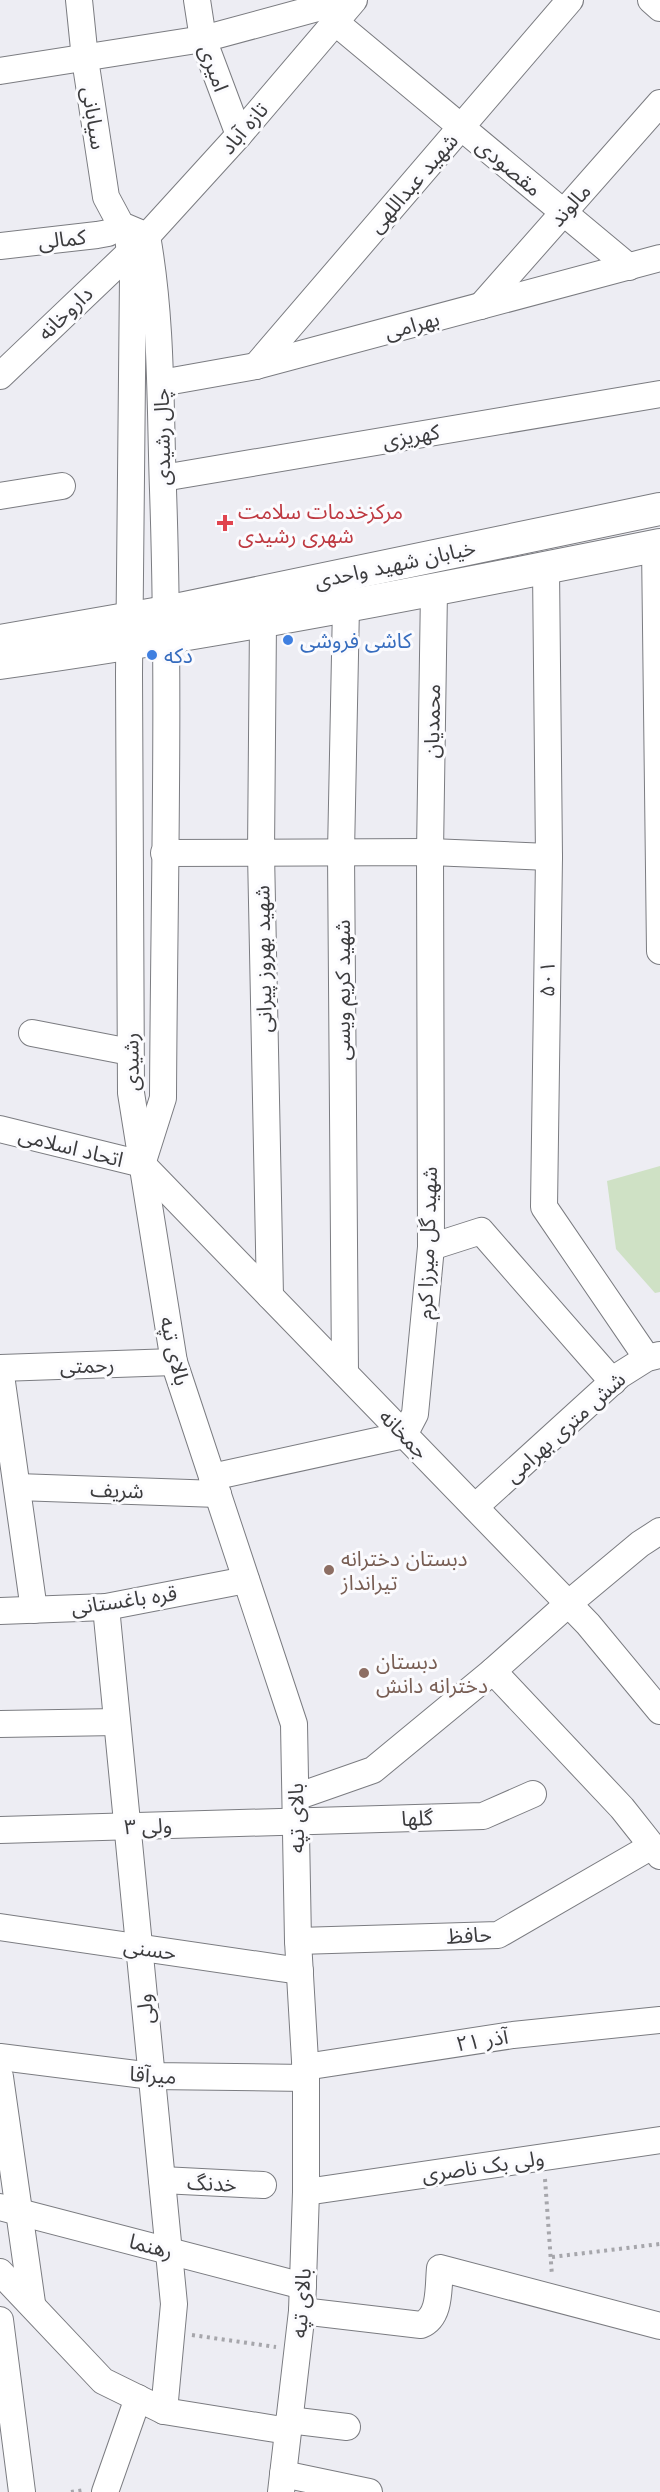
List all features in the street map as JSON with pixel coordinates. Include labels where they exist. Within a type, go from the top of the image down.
[{"type":"main road","name":"خیابان شهید واحدی","points":[[130,646],[166,626],[660,509]]},
{"type":"main road","name":"خیابان شهید واحدی","points":[[166,626],[263,621],[546,569],[658,545]]},
{"type":"main road","points":[[0,641],[130,646]]},
{"type":"main road","points":[[0,663],[130,646]]},
{"type":"street","name":"سیابانی","points":[[79,0],[85,59],[106,197],[132,235]]},
{"type":"street","name":"امیری","points":[[197,0],[203,39],[239,135]]},
{"type":"street","name":"تازه آباد","points":[[132,235],[239,135],[341,11],[354,0]]},
{"type":"street","name":"شهید عبداللهی","points":[[256,366],[570,0]]},
{"type":"street","points":[[651,0],[660,8]]},
{"type":"street","points":[[0,71],[203,39],[341,11]]},
{"type":"street","name":"مقصودی","points":[[341,11],[461,127],[628,267]]},
{"type":"street","name":"مالوند","points":[[481,306],[660,104]]},
{"type":"street","name":"کمالی","points":[[0,246],[108,233],[132,235]]},
{"type":"street","name":"داروخانه","points":[[0,376],[132,235]]},
{"type":"street","name":"چال رشیدی","points":[[132,235],[154,274],[161,383],[166,626]]},
{"type":"street","name":"چال رشیدی","points":[[130,646],[132,235]]},
{"type":"street","name":"بهرامی","points":[[161,383],[256,366],[660,258]]},
{"type":"street","name":"کهریزی","points":[[163,478],[660,394]]},
{"type":"street","points":[[0,496],[62,486]]},
{"type":"street","points":[[658,545],[660,951]]},
{"type":"street","points":[[130,564],[142,572],[149,573],[156,571],[165,560]]},
{"type":"street","name":"۵۰۱","points":[[546,569],[549,857],[544,1207],[653,1356]]},
{"type":"street","name":"محمدیان","points":[[430,852],[434,590]]},
{"type":"street","name":"شهید کریم ویسی","points":[[345,1373],[341,852],[346,606]]},
{"type":"street","name":"شهید بهروز پیرانی","points":[[263,621],[261,853],[270,1296]]},
{"type":"street","name":"رشیدی","points":[[142,1164],[164,1098],[166,626]]},
{"type":"street","points":[[130,646],[132,668],[143,661],[156,662],[165,670]]},
{"type":"street","name":"رشیدی","points":[[130,646],[130,1093],[142,1164]]},
{"type":"street","points":[[164,853],[430,852],[549,857]]},
{"type":"street","name":"شهید گل میرزا کرم","points":[[404,1435],[415,1414],[431,1247],[430,852]]},
{"type":"street","points":[[32,1033],[130,1052]]},
{"type":"street","name":"اتحاد اسلامی","points":[[0,1129],[142,1164]]},
{"type":"street","name":"جمخانه","points":[[142,1164],[568,1604],[659,1709]]},
{"type":"street","name":"بالای تپه","points":[[142,1164],[174,1362],[294,1724],[298,1941],[306,2072],[306,2192],[298,2350],[282,2483]]},
{"type":"street","points":[[431,1247],[481,1231],[613,1382]]},
{"type":"street","name":"شش متری بهرامی","points":[[475,1507],[613,1382],[653,1356]]},
{"type":"street","name":"رحمتی","points":[[0,1368],[174,1362]]},
{"type":"street","points":[[0,1368],[34,1610]]},
{"type":"street","points":[[215,1485],[404,1435]]},
{"type":"street","name":"شریف","points":[[16,1487],[215,1485]]},
{"type":"street","points":[[296,1809],[373,1770],[493,1671],[640,1544],[660,1531]]},
{"type":"street","name":"قره باغستانی","points":[[0,1611],[106,1607],[246,1580]]},
{"type":"street","name":"ولی","points":[[106,1607],[174,2304],[164,2411]]},
{"type":"street","points":[[493,1671],[622,1808],[656,1851]]},
{"type":"street","points":[[0,1724],[117,1722]]},
{"type":"street","name":"گلها","points":[[296,1809],[483,1816],[533,1794]]},
{"type":"street","name":"ولی ۳","points":[[0,1830],[127,1826],[296,1809]]},
{"type":"street","name":"حافظ","points":[[298,1941],[498,1935],[656,1851]]},
{"type":"street","name":"حسنی","points":[[0,1927],[300,1971]]},
{"type":"street","name":"۲۱ آذر","points":[[306,2072],[513,2035],[660,2020]]},
{"type":"street","name":"میرآقا","points":[[0,2057],[152,2076],[306,2072]]},
{"type":"street","points":[[0,2077],[9,2209],[32,2303]]},
{"type":"street","name":"ولی بک ناصری","points":[[306,2192],[660,2140]]},
{"type":"street","name":"خدنگ","points":[[162,2180],[263,2185]]},
{"type":"street","name":"رهنما","points":[[9,2209],[169,2251],[302,2298],[421,2325],[429,2322],[435,2315],[440,2268],[552,2298]]},
{"type":"street","points":[[0,2272],[32,2303],[103,2381],[164,2411],[288,2426],[347,2427]]},
{"type":"street","points":[[552,2298],[660,2326]]},
{"type":"street","points":[[0,2320],[22,2492]]},
{"type":"street","points":[[105,2492],[138,2398]]},
{"type":"street","points":[[282,2483],[369,2492]]},
{"type":"path","points":[[543,2157],[552,2257],[552,2298]]},
{"type":"path","points":[[552,2257],[660,2244]]},
{"type":"path","points":[[171,2332],[298,2350]]},
{"type":"green space","points":[[660,1166],[660,1292],[655,1293],[616,1249],[607,1181]]},
{"type":"place","name":"مرکزخدمات سلامت شهری رشیدی","points":[[225,523]]},
{"type":"place","name":"کاشی فروشی","points":[[288,640]]},
{"type":"place","name":"دکه","points":[[152,655]]},
{"type":"place","name":"دبستان دخترانه تیرانداز","points":[[329,1570]]},
{"type":"place","name":"دبستان دخترانه دانش","points":[[364,1673]]}]
